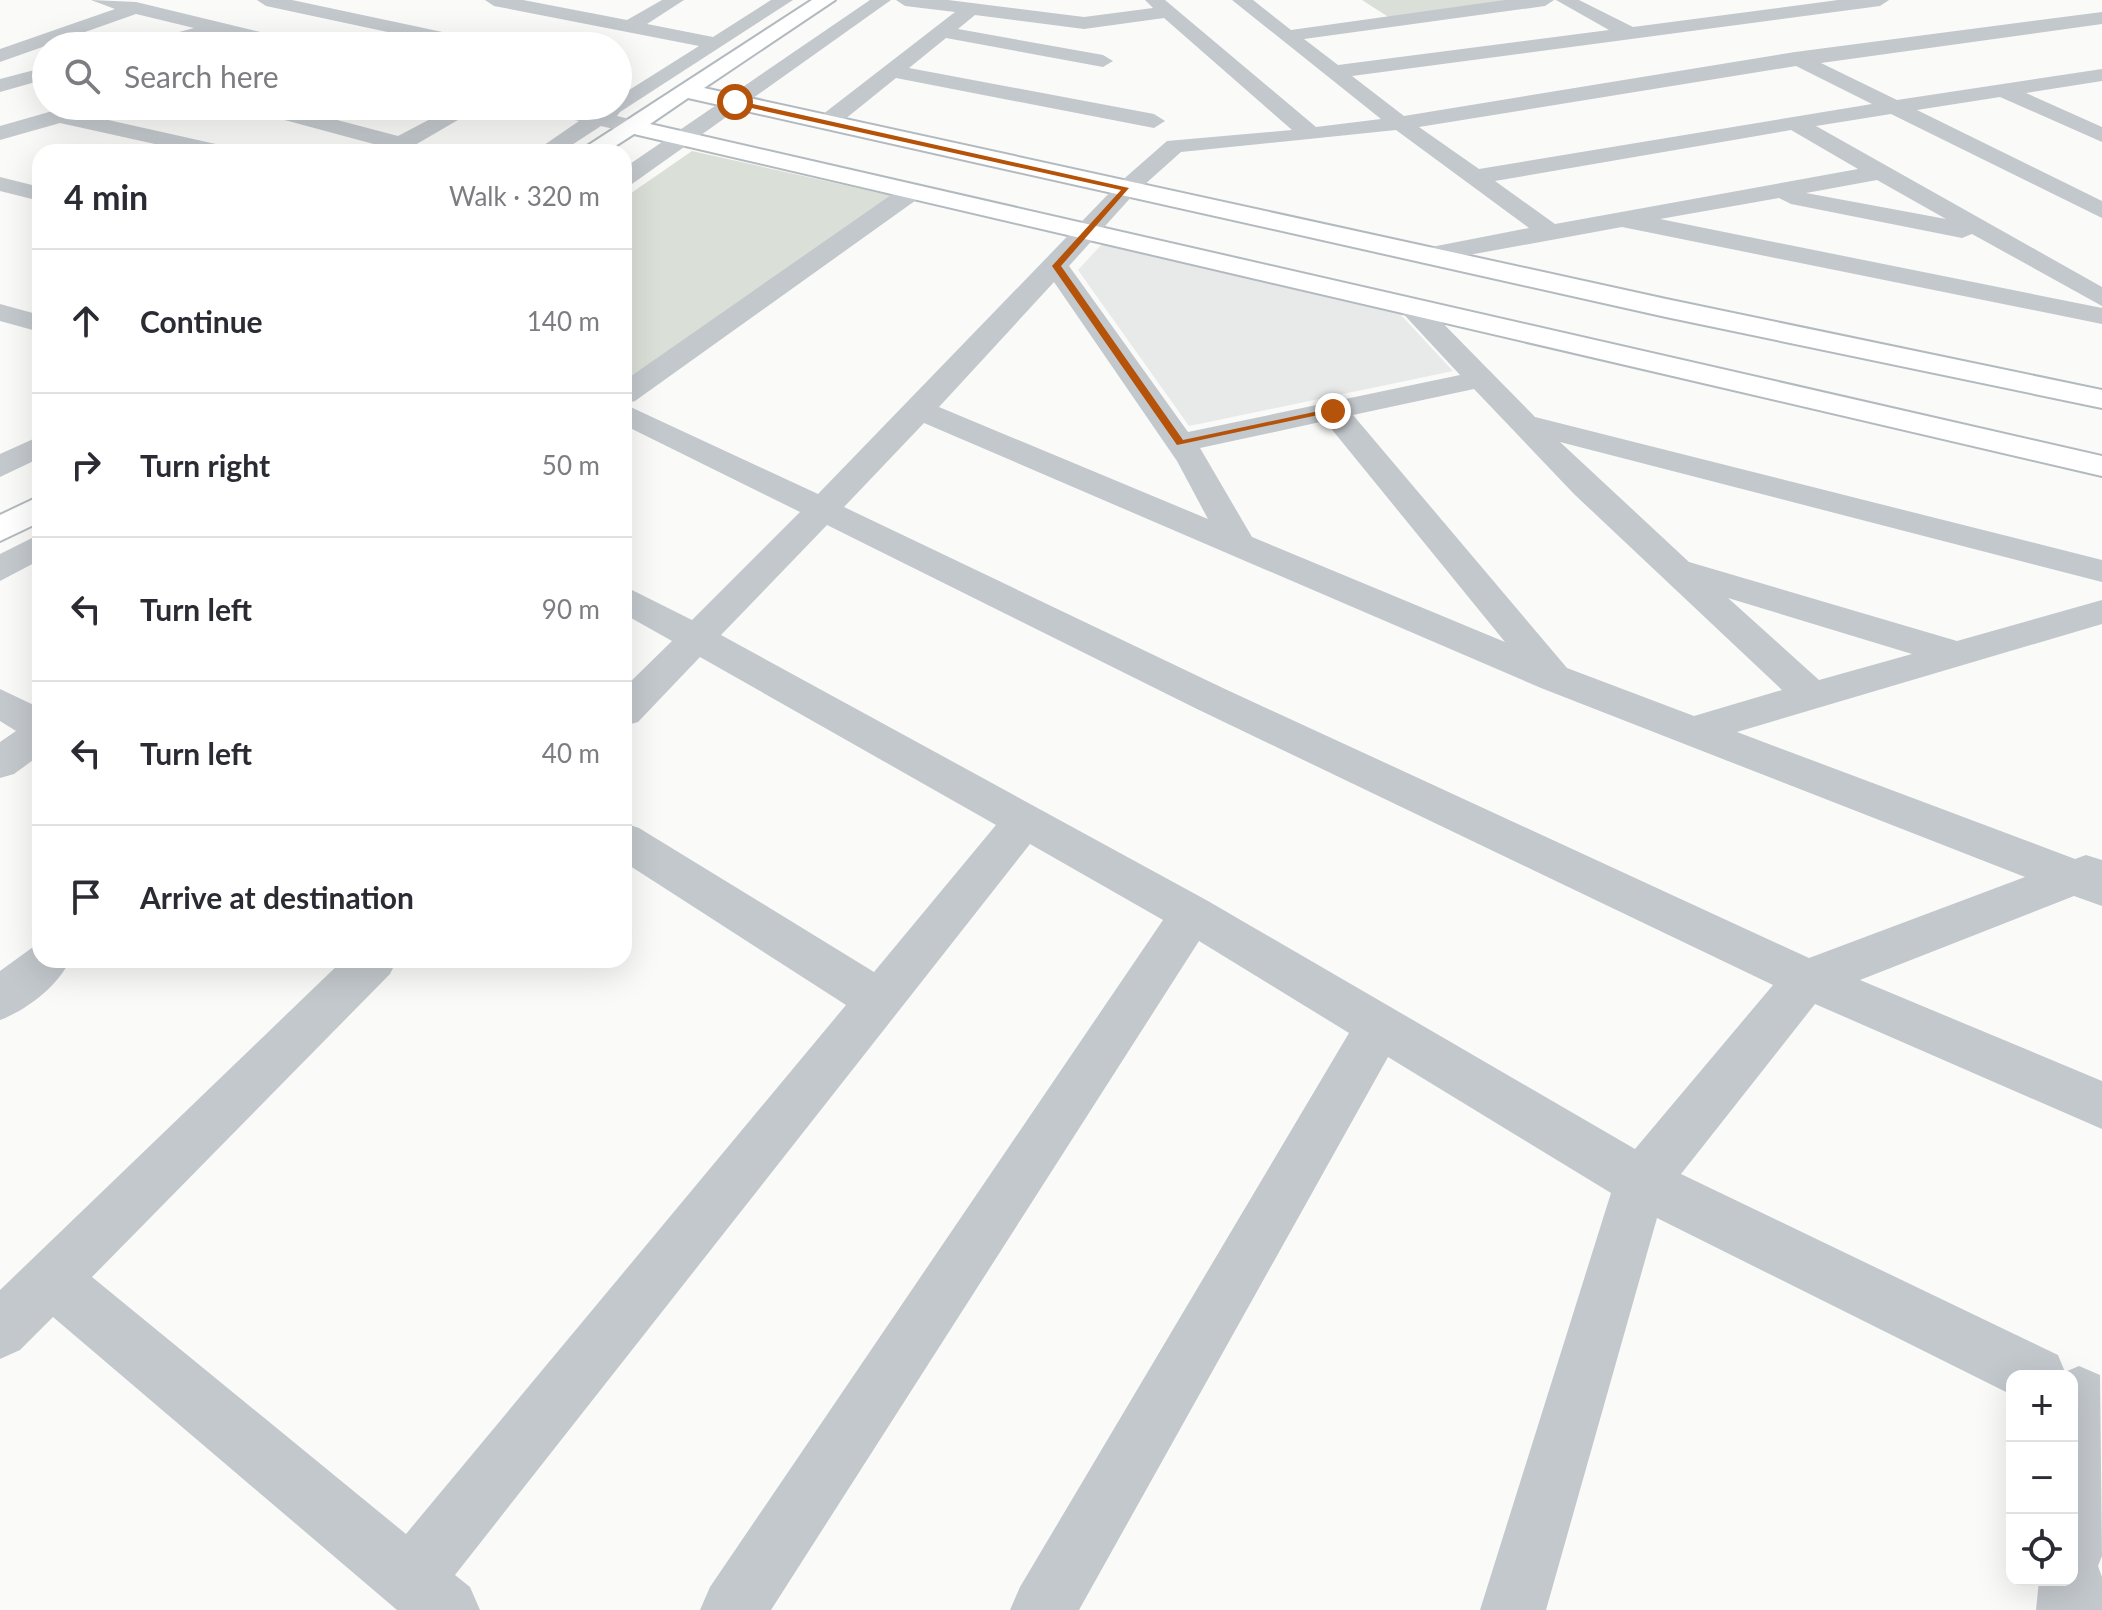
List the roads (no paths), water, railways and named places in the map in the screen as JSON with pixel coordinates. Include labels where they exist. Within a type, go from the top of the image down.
[{"type":"street","points":[[100,0],[238,32]]},
{"type":"street","points":[[266,0],[291,2],[416,32]]},
{"type":"street","points":[[494,0],[715,43]]},
{"type":"street","points":[[556,12],[579,0]]},
{"type":"street","points":[[630,26],[675,0]]},
{"type":"street","points":[[632,115],[650,84],[784,0]]},
{"type":"street","points":[[695,94],[825,0]]},
{"type":"street","points":[[601,144],[627,124],[695,94],[848,0]]},
{"type":"street","points":[[632,173],[882,0]]},
{"type":"street","points":[[905,0],[1084,23],[1161,6],[1311,135]]},
{"type":"street","points":[[1241,0],[1400,123],[1550,232]]},
{"type":"street","points":[[1287,36],[1545,0]]},
{"type":"street","points":[[1565,0],[1630,33]]},
{"type":"street","points":[[1335,72],[1722,21],[1812,4],[1880,0]]},
{"type":"street","points":[[200,32],[291,2]]},
{"type":"street","points":[[365,21],[392,7]]},
{"type":"street","points":[[1362,7],[1386,22]]},
{"type":"street","points":[[1694,7],[1747,34]]},
{"type":"street","points":[[68,32],[136,8]]},
{"type":"street","points":[[826,123],[971,9]]},
{"type":"street","points":[[632,704],[920,410],[1126,189],[1175,146],[1311,135],[1400,123],[1799,60],[2102,18]]},
{"type":"street","points":[[942,32],[1108,67],[1069,21]]},
{"type":"street","points":[[0,56],[32,45]]},
{"type":"street","points":[[1773,47],[2102,211]]},
{"type":"street","points":[[892,71],[1154,121]]},
{"type":"street","points":[[1475,177],[2102,75]]},
{"type":"street","points":[[0,86],[32,77]]},
{"type":"street","points":[[632,80],[1425,255],[2098,396]]},
{"type":"street","points":[[2003,91],[2102,135]]},
{"type":"street","points":[[1134,97],[1175,146]]},
{"type":"street","points":[[0,133],[46,120]]},
{"type":"street","points":[[78,120],[184,144],[233,120]]},
{"type":"street","points":[[305,120],[381,144]]},
{"type":"street","points":[[401,144],[445,120]]},
{"type":"street","points":[[558,144],[596,120]]},
{"type":"street","points":[[604,120],[2102,466]]},
{"type":"street","points":[[1794,123],[2102,298]]},
{"type":"street","points":[[1425,255],[1880,172]]},
{"type":"street","points":[[0,184],[32,192]]},
{"type":"street","points":[[632,389],[910,193]]},
{"type":"street","points":[[1767,193],[1994,237]]},
{"type":"street","points":[[1621,219],[2102,316]]},
{"type":"street","points":[[1056,266],[1181,443],[1240,546]]},
{"type":"street","points":[[1411,307],[1586,487],[1812,696]]},
{"type":"street","points":[[1181,443],[1481,379]]},
{"type":"street","points":[[920,410],[1555,678],[2092,878]]},
{"type":"street","points":[[1333,411],[1555,678]]},
{"type":"street","points":[[632,417],[1211,699],[1807,979],[2102,1105]]},
{"type":"street","points":[[1523,423],[2102,571]]},
{"type":"street","points":[[0,467],[32,449]]},
{"type":"street","points":[[0,502],[32,484]]},
{"type":"street","points":[[0,530],[32,512]]},
{"type":"street","points":[[0,570],[32,550]]},
{"type":"street","points":[[1676,570],[1956,654]]},
{"type":"street","points":[[632,602],[1192,914],[1378,1028],[1641,1182],[2025,1370]]},
{"type":"street","points":[[1691,731],[2102,612]]},
{"type":"street","points":[[0,703],[32,721]]},
{"type":"street","points":[[0,763],[32,740]]},
{"type":"street","points":[[51,1279],[429,1595],[879,1001],[1025,820]]},
{"type":"street","points":[[632,845],[879,1001]]},
{"type":"street","points":[[1513,1610],[1641,1182],[1807,979],[2092,878]]},
{"type":"street","points":[[733,1610],[1192,914]]},
{"type":"street","points":[[0,999],[37,968]]},
{"type":"street","points":[[0,1330],[366,968]]},
{"type":"street","points":[[1043,1610],[1378,1028]]},
{"type":"street","points":[[2072,1442],[2072,1514]]},
{"type":"street","points":[[2069,1610],[2071,1586]]}]
